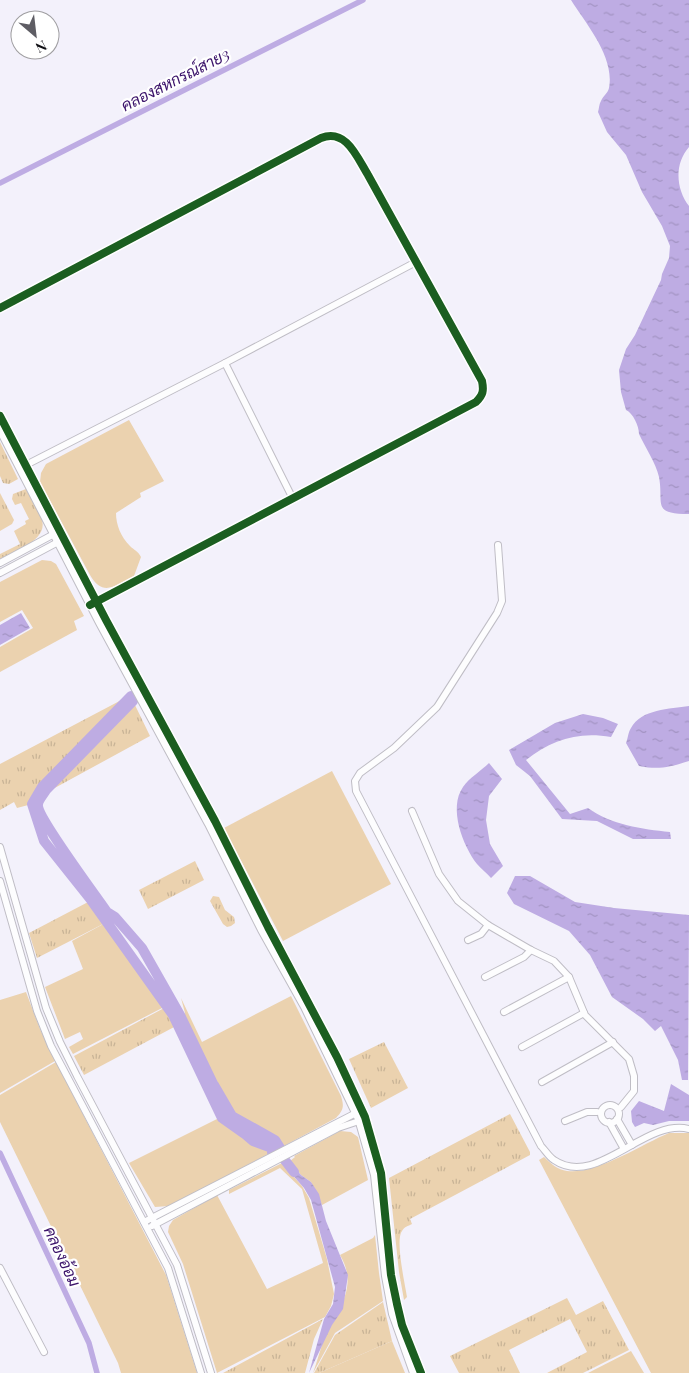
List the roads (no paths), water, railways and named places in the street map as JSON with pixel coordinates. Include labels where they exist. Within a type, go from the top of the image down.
[{"type":"street","points":[[0,308],[328,135],[339,136],[348,144],[368,175],[442,306],[482,382],[484,391],[476,402],[292,497],[93,604]]},
{"type":"street","points":[[23,467],[225,364],[416,262]]},
{"type":"street","points":[[225,364],[292,497]]},
{"type":"street","points":[[0,416],[56,533],[208,824],[261,930],[304,1007],[362,1120],[381,1174],[397,1304],[402,1325],[421,1373]]},
{"type":"street","points":[[0,431],[23,467]]},
{"type":"street","points":[[0,563],[56,533]]},
{"type":"street","points":[[0,573],[61,541]]},
{"type":"street","points":[[498,545],[502,601],[498,613],[437,707],[394,748],[360,773],[355,781],[356,791],[541,1146],[553,1160],[566,1166],[582,1168],[666,1128],[689,1129]]},
{"type":"street","points":[[412,811],[439,874],[458,901],[488,925],[554,961],[569,977],[584,1013],[630,1059],[634,1076],[634,1091],[609,1122]]},
{"type":"street","points":[[0,847],[37,982],[56,1033],[106,1133],[177,1265],[211,1373]]},
{"type":"street","points":[[0,881],[28,985],[52,1046],[168,1268],[202,1373]]},
{"type":"street","points":[[468,940],[481,934],[488,925]]},
{"type":"street","points":[[485,977],[524,957],[531,950]]},
{"type":"street","points":[[504,1012],[569,977]]},
{"type":"street","points":[[522,1048],[584,1013]]},
{"type":"street","points":[[542,1082],[613,1042]]},
{"type":"street","points":[[565,1121],[587,1112],[601,1112],[608,1106],[617,1111],[632,1145]]},
{"type":"street","points":[[144,1222],[154,1221],[286,1152],[358,1111]]},
{"type":"street","points":[[601,1112],[609,1122],[624,1149]]},
{"type":"street","points":[[286,1152],[338,1128],[362,1120]]},
{"type":"street","points":[[362,1120],[374,1175],[385,1276],[392,1314],[413,1373]]},
{"type":"street","points":[[148,1229],[154,1221]]},
{"type":"street","points":[[0,1268],[44,1352]]},
{"type":"water","points":[[571,0],[689,0],[689,147],[681,161],[678,176],[681,192],[689,206],[689,514],[669,512],[662,506],[658,472],[639,434],[635,420],[626,410],[621,392],[619,370],[626,349],[635,335],[661,280],[669,258],[670,246],[662,226],[642,192],[626,155],[607,132],[598,112],[600,102],[609,88],[610,76],[608,65],[598,41]]},
{"type":"water","points":[[21,613],[30,628],[0,645],[0,625]]},
{"type":"water","points":[[689,706],[689,761],[664,767],[639,766],[626,743],[630,730],[636,722],[649,713]]},
{"type":"water","points":[[583,714],[603,718],[618,724],[611,737],[599,735],[576,736],[555,742],[526,760],[570,814],[588,808],[607,819],[617,822],[638,828],[670,832],[671,839],[633,839],[597,821],[562,819],[530,776],[516,765],[509,750],[555,723]]},
{"type":"water","points":[[489,763],[502,779],[489,796],[486,820],[490,844],[503,866],[491,878],[477,864],[467,847],[462,837],[457,816],[457,805],[463,787]]},
{"type":"water","points":[[515,876],[530,876],[575,902],[614,908],[689,915],[688,1080],[682,1080],[678,1060],[661,1026],[655,1031],[643,1019],[612,997],[590,955],[569,931],[514,904],[507,893]]},
{"type":"water","points":[[671,1084],[689,1095],[689,1121],[669,1121],[653,1125],[644,1123],[635,1127],[632,1122],[631,1111],[639,1101],[664,1111]]},
{"type":"water","points":[[289,1159],[301,1175],[311,1182],[319,1194],[326,1221],[348,1275],[343,1309],[332,1325],[309,1373],[324,1319],[333,1304],[335,1287],[311,1200],[304,1188],[282,1163]]},
{"type":"waterway","name":"คลองสหกรณ์สาย3","points":[[0,183],[363,0]]},
{"type":"waterway","points":[[214,1085],[232,1116],[275,1140],[280,1148],[272,1152],[272,1148],[253,1141],[222,1118],[173,1015],[91,900],[44,841],[32,804],[42,787],[131,696],[133,701],[46,790],[39,800],[40,811],[56,839],[107,912],[115,917],[142,948],[180,1015],[229,1117],[270,1141],[294,1172]]},
{"type":"waterway","name":"คลองอ้อม","points":[[0,1153],[89,1343],[97,1373]]}]
